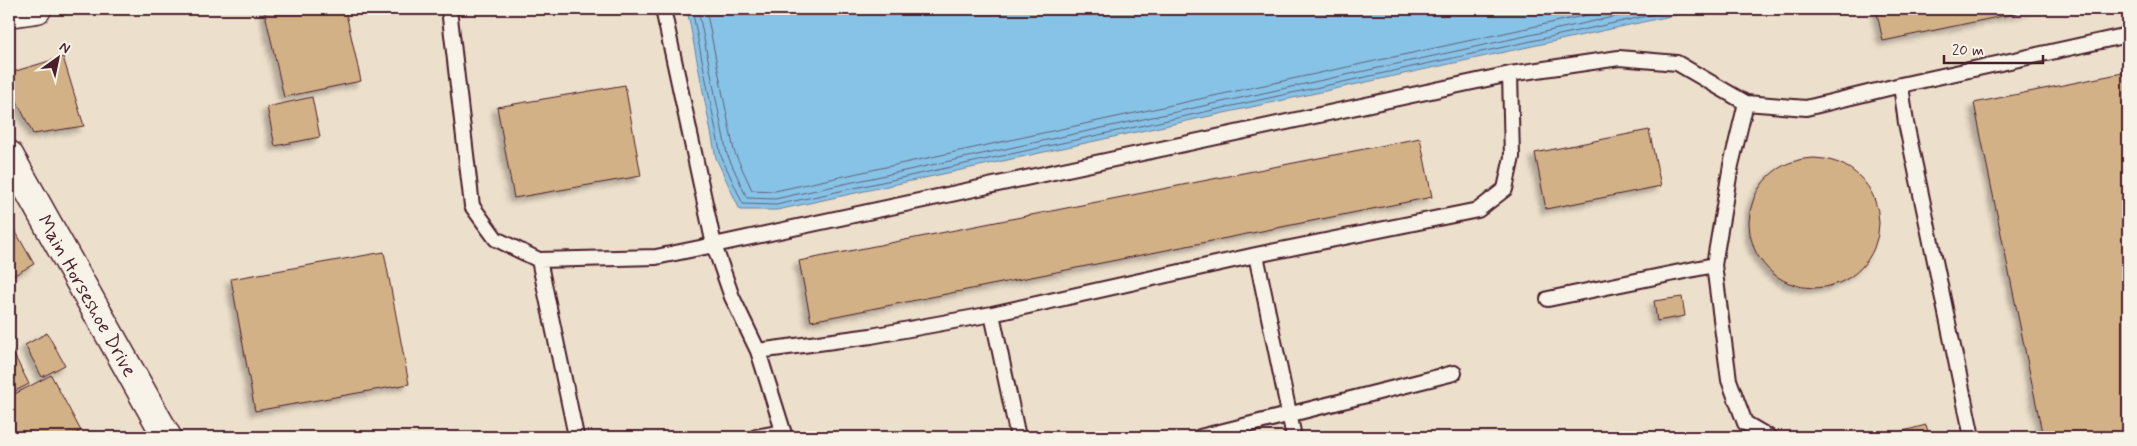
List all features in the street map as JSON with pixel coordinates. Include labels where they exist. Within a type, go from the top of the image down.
[{"type":"street","points":[[9,13],[37,9]]},
{"type":"street","name":"Main Horseshoe Drive","points":[[9,155],[167,437]]},
{"type":"lane","points":[[449,9],[472,206],[496,239],[539,260],[656,257],[1510,74],[1618,58],[1676,63],[1746,103],[1806,108],[2128,35]]},
{"type":"lane","points":[[663,9],[714,245],[732,297],[758,351],[784,434],[756,437]]},
{"type":"lane","points":[[758,351],[871,336],[992,314],[1256,255],[1478,210],[1505,189],[1512,157],[1510,74]]},
{"type":"lane","points":[[1901,85],[1906,123],[1972,437]]},
{"type":"lane","points":[[1746,103],[1731,165],[1714,265],[1729,380],[1745,423],[1769,437]]},
{"type":"lane","points":[[1256,255],[1288,416],[1294,437]]},
{"type":"lane","points":[[539,260],[576,436]]},
{"type":"lane","points":[[1548,299],[1714,265]]},
{"type":"lane","points":[[992,314],[1018,437]]},
{"type":"lane","points":[[1200,437],[1454,372]]},
{"type":"water","points":[[687,9],[1703,9],[777,210],[740,210],[716,158]]},
{"type":"building","points":[[264,9],[345,9],[361,81],[284,97]]},
{"type":"building","points":[[1876,9],[2036,9],[1883,41]]},
{"type":"building","points":[[63,57],[84,126],[33,134],[9,85],[9,73]]},
{"type":"building","points":[[2128,72],[2128,437],[2043,437],[1974,103]]},
{"type":"building","points":[[625,85],[641,176],[514,198],[497,107]]},
{"type":"building","points":[[312,97],[320,137],[275,146],[267,107]]},
{"type":"building","points":[[1649,130],[1661,186],[1546,209],[1535,153]]},
{"type":"building","points":[[1420,138],[1432,197],[811,321],[799,261]]},
{"type":"building","points":[[1814,158],[1827,159],[1839,163],[1860,177],[1874,198],[1878,210],[1878,236],[1874,248],[1860,269],[1839,283],[1827,287],[1814,288],[1801,287],[1789,283],[1768,269],[1754,248],[1750,236],[1749,223],[1750,210],[1754,198],[1768,177],[1789,163],[1801,159]]},
{"type":"building","points":[[9,220],[34,264],[9,278]]},
{"type":"building","points":[[384,252],[409,384],[255,411],[231,279]]},
{"type":"building","points":[[1682,297],[1685,316],[1657,321],[1654,301]]},
{"type":"building","points":[[47,333],[65,365],[42,377],[25,345]]},
{"type":"building","points":[[9,348],[29,384],[9,394]]},
{"type":"building","points":[[51,375],[81,431],[69,437],[9,437],[9,397]]},
{"type":"building","points":[[1926,425],[1930,437],[1897,437],[1896,433]]}]
